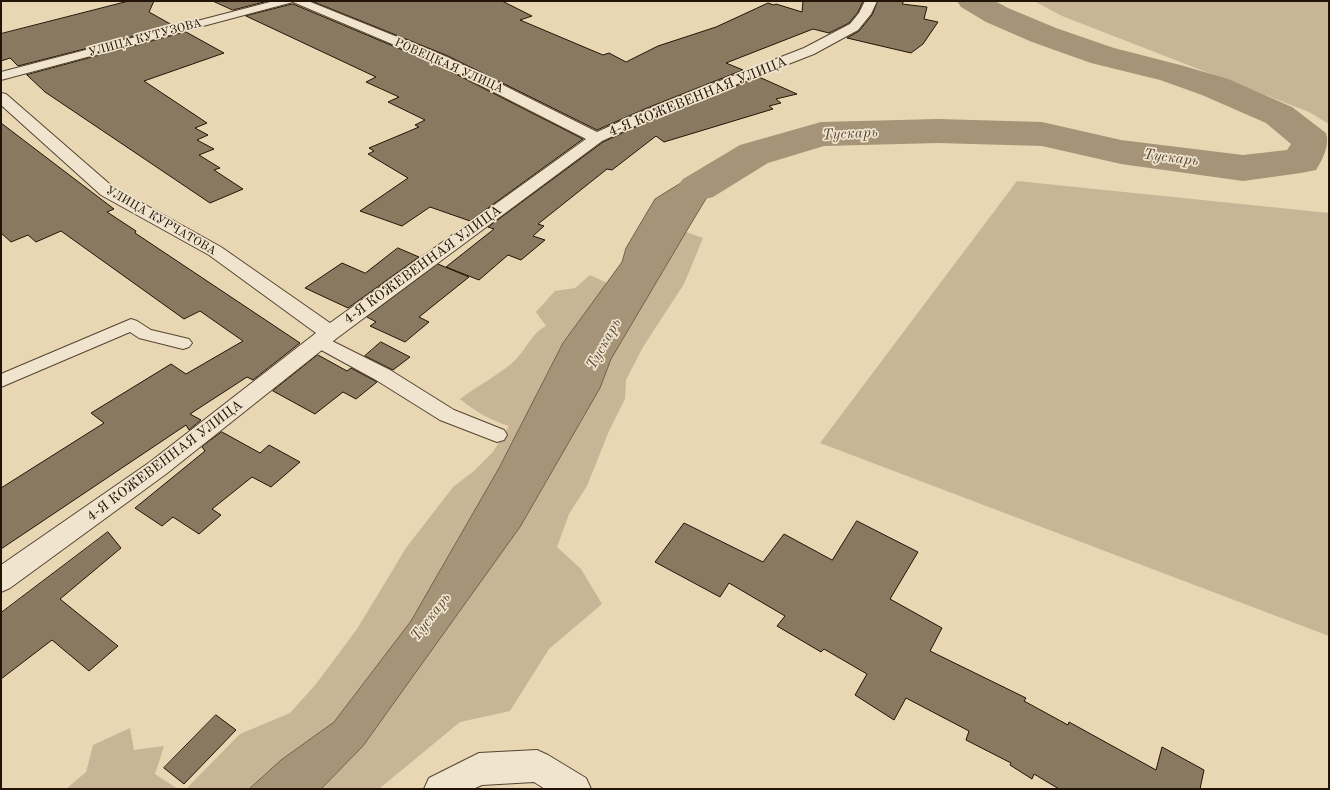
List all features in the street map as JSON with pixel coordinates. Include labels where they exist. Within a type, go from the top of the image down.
[{"type":"street","name":"УЛИЦА КУТУЗОВА","points":[[1,76],[288,1]]},
{"type":"street","name":"РОВЕЦКАЯ УЛИЦА","points":[[298,1],[442,60],[597,138]]},
{"type":"street","name":"4-Я КОЖЕВЕННАЯ УЛИЦА","points":[[1,580],[170,459],[325,338],[597,138],[653,112],[809,51],[854,27],[865,14],[871,1]]},
{"type":"street","name":"УЛИЦА КУРЧАТОВА","points":[[1,97],[107,191],[215,251],[325,338]]},
{"type":"street","points":[[440,789],[479,769],[537,766],[576,789]]},
{"type":"lane","points":[[1,381],[131,325],[145,334],[183,343]]},
{"type":"lane","points":[[325,338],[447,415],[497,436]]},
{"type":"shaded area","points":[[1034,1],[1329,1],[1329,124],[1309,112],[1062,16]]},
{"type":"shaded area","points":[[1017,181],[1329,213],[1329,636],[820,443]]},
{"type":"shaded area","points":[[686,232],[703,238],[684,284],[643,347],[626,380],[625,399],[609,431],[587,486],[569,514],[557,547],[581,569],[602,604],[549,649],[510,711],[460,722],[379,789],[321,789],[363,746],[520,527],[600,388],[611,359]]},
{"type":"shaded area","points":[[590,275],[607,283],[563,343],[499,468],[411,621],[334,722],[281,760],[249,789],[186,789],[240,734],[290,713],[316,684],[357,629],[406,548],[453,487],[474,471],[493,452],[509,426],[483,415],[460,399],[516,360],[540,329],[546,326],[536,312],[555,291],[575,288]]},
{"type":"shaded area","points":[[130,728],[134,750],[164,746],[155,774],[178,789],[66,789],[86,772],[93,745]]},
{"type":"water","points":[[884,125],[917,125],[919,136],[808,138],[768,150],[757,160],[707,197],[611,359],[600,388],[520,527],[363,746],[321,789],[249,789],[281,760],[334,722],[411,621],[499,468],[563,343],[622,262],[626,248],[655,199],[737,148],[795,131],[844,130],[857,133],[873,133]]},
{"type":"building","points":[[129,1],[154,1],[149,12],[174,26],[18,66],[10,58],[1,61],[1,34]]},
{"type":"building","points":[[213,1],[268,1],[233,10]]},
{"type":"building","points":[[312,1],[502,1],[532,16],[520,20],[603,55],[609,53],[626,62],[658,46],[716,27],[768,3],[802,12],[803,1],[863,1],[858,12],[849,23],[829,33],[813,29],[726,63],[743,70],[647,108],[597,130],[448,56]]},
{"type":"building","points":[[878,1],[904,1],[902,4],[927,7],[924,19],[938,22],[923,44],[911,53],[847,38],[859,31],[872,15]]},
{"type":"building","points":[[293,4],[436,64],[583,139],[470,221],[430,207],[402,226],[360,211],[408,178],[368,154],[374,151],[369,148],[419,127],[415,125],[425,120],[388,102],[399,97],[366,82],[376,77],[246,16]]},
{"type":"building","points":[[186,32],[224,53],[144,81],[207,123],[195,128],[208,135],[197,140],[214,149],[199,155],[220,168],[214,170],[243,189],[210,203],[45,92],[27,75]]},
{"type":"building","points":[[759,77],[797,94],[776,99],[781,103],[769,106],[773,109],[664,142],[656,136],[612,170],[607,169],[538,224],[544,226],[533,236],[545,240],[521,260],[508,255],[479,280],[446,267],[494,229],[488,227],[603,142],[659,116]]},
{"type":"building","points":[[1,123],[114,209],[107,212],[136,231],[135,233],[300,343],[253,380],[247,377],[190,414],[201,420],[189,430],[186,425],[1,549],[1,488],[104,423],[91,413],[171,364],[186,374],[243,341],[200,311],[184,319],[61,231],[36,242],[28,235],[11,242],[1,233]]},
{"type":"building","points":[[398,248],[419,257],[348,308],[305,288],[342,263],[365,273]]},
{"type":"building","points":[[438,264],[469,277],[419,317],[429,322],[405,342],[370,326],[376,322],[367,317]]},
{"type":"building","points":[[381,342],[410,357],[393,370],[365,356]]},
{"type":"building","points":[[318,355],[347,371],[351,368],[377,382],[356,399],[343,392],[315,414],[273,391]]},
{"type":"building","points":[[222,432],[260,453],[269,445],[300,462],[271,487],[252,477],[212,509],[221,515],[199,534],[173,517],[162,526],[135,508],[205,451],[202,447]]},
{"type":"building","points":[[857,521],[918,552],[890,599],[942,628],[930,651],[1026,698],[1024,701],[1068,725],[1069,722],[1156,770],[1162,747],[1204,770],[1200,789],[1059,789],[1034,774],[1032,779],[1010,765],[1011,763],[966,740],[969,731],[906,698],[894,720],[855,695],[867,674],[824,649],[821,652],[777,626],[785,616],[729,583],[720,597],[655,562],[684,523],[763,562],[784,534],[832,560]]},
{"type":"building","points":[[108,532],[121,548],[60,599],[118,646],[89,671],[52,640],[1,679],[1,613]]},
{"type":"building","points":[[216,715],[236,730],[184,784],[164,768]]},
{"type":"waterway","name":"Тускарь","points":[[698,188],[754,154],[821,134],[938,131],[1042,134],[1121,152],[1243,168],[1301,161],[1312,141],[1279,115],[1215,87],[1172,73],[1103,56],[1044,35],[997,15],[972,1]]}]
